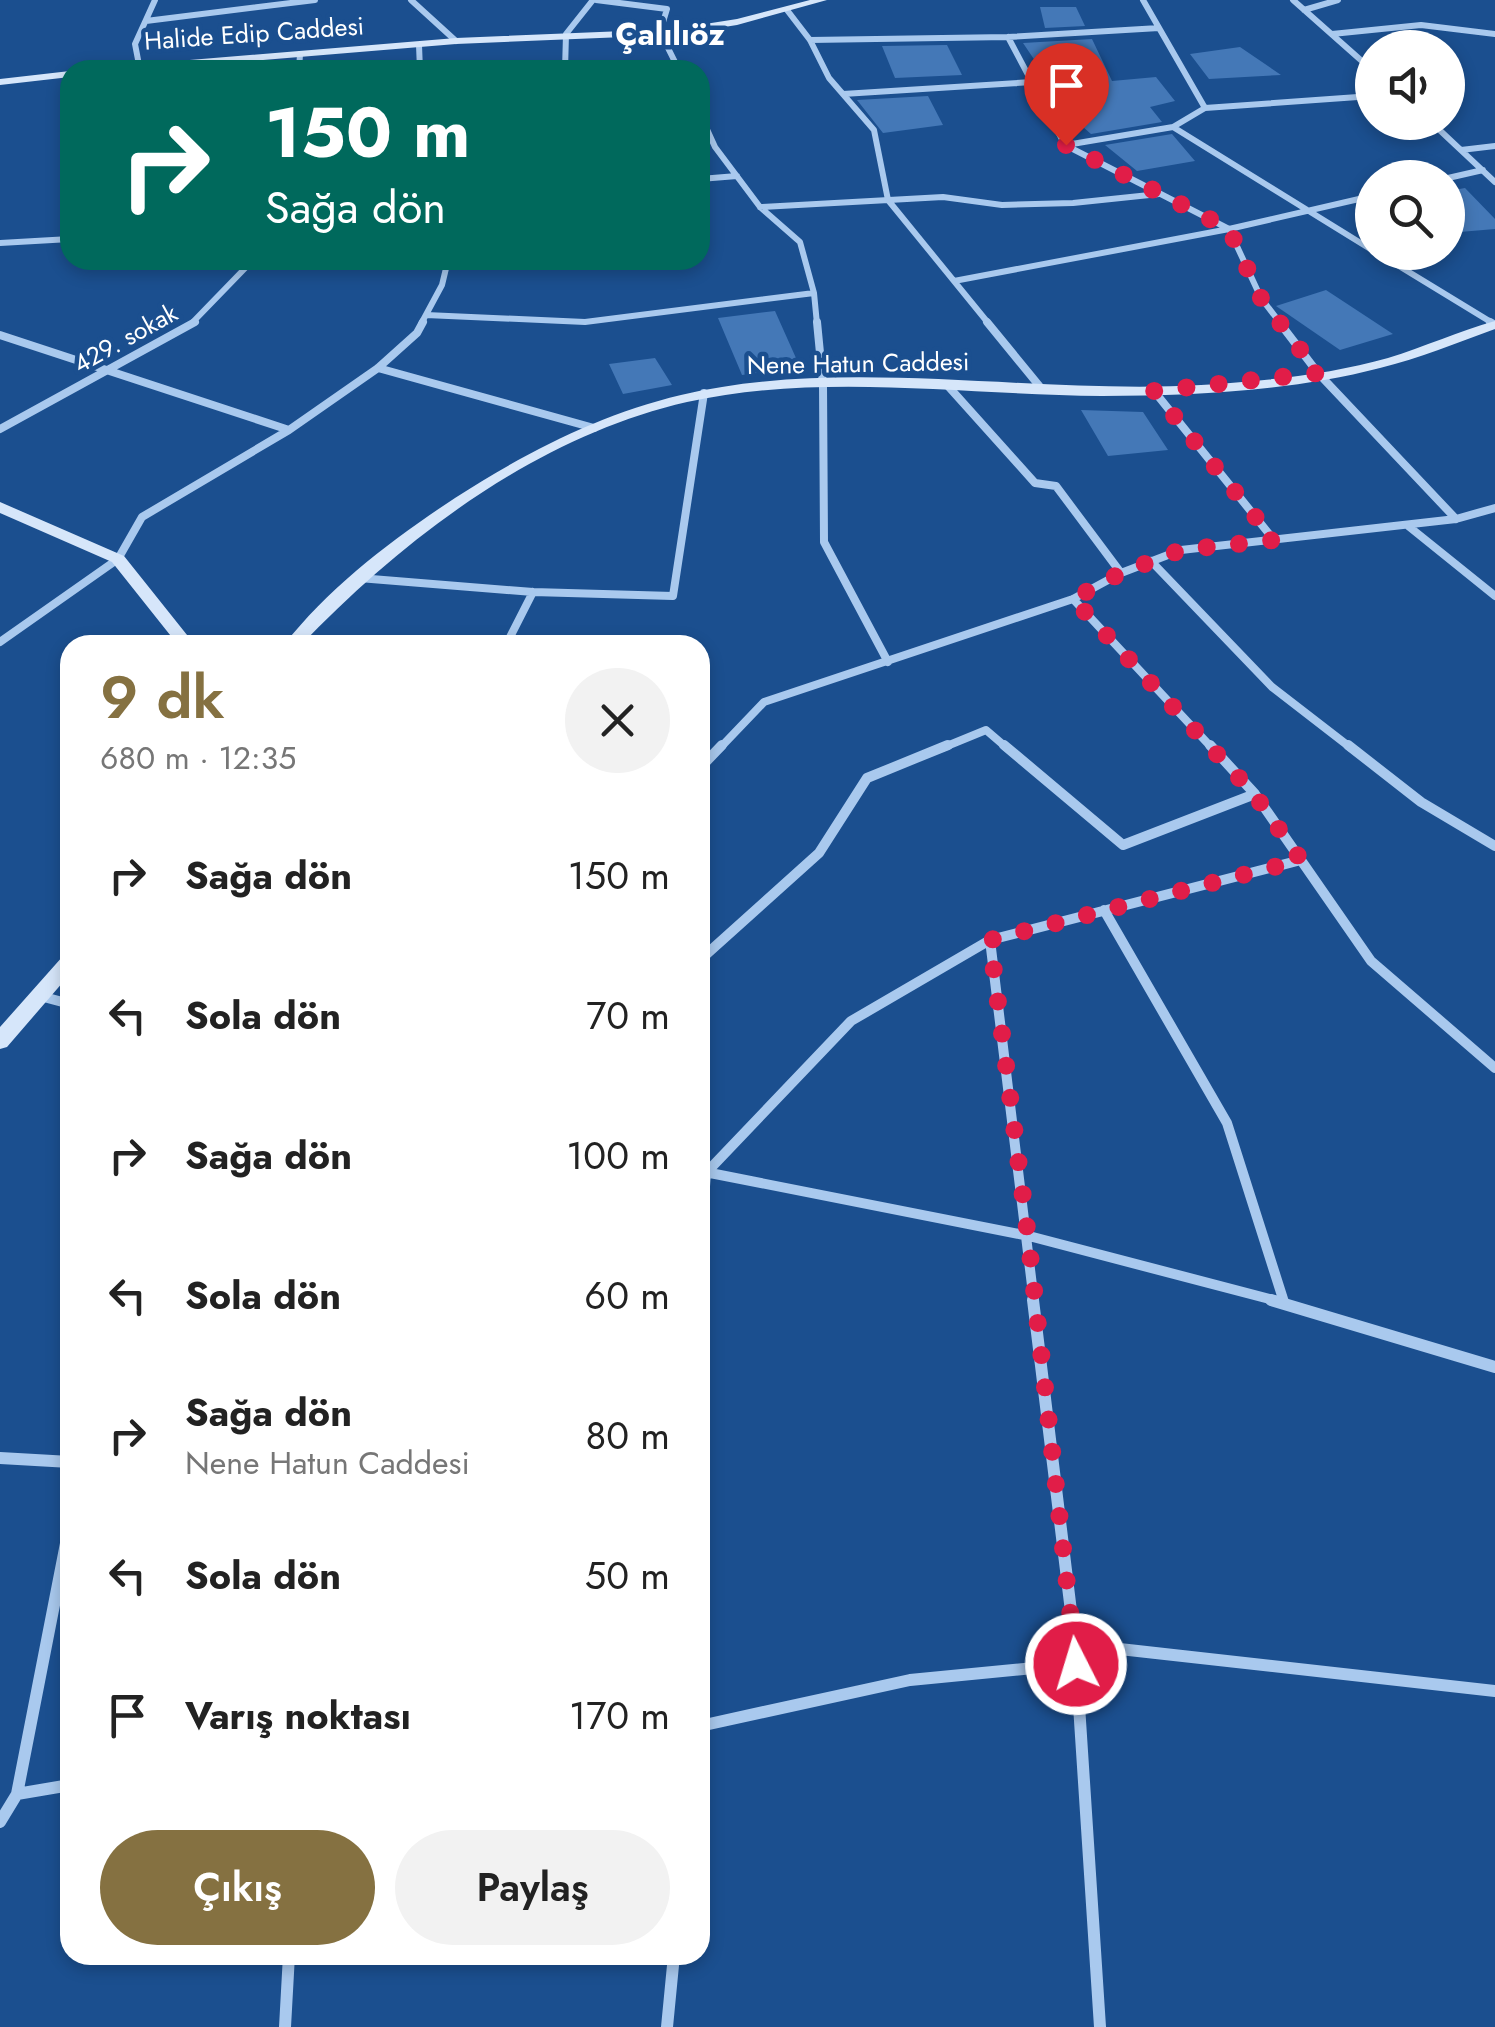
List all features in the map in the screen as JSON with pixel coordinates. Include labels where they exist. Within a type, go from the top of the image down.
[{"type":"street","points":[[139,60],[136,44],[155,0]]},
{"type":"street","points":[[146,21],[315,0]]},
{"type":"street","points":[[411,0],[456,41]]},
{"type":"street","points":[[565,60],[566,34],[594,0],[667,9]]},
{"type":"street","points":[[674,60],[660,32],[667,9],[678,0]]},
{"type":"street","name":"Halide Edip Caddesi","points":[[231,60],[456,41],[695,30],[822,0]]},
{"type":"street","points":[[1144,0],[1204,108]]},
{"type":"street","points":[[1293,0],[1355,55]]},
{"type":"street","points":[[1304,10],[1338,0]]},
{"type":"street","points":[[787,10],[810,40],[829,78],[874,130],[888,200],[1041,388]]},
{"type":"street","points":[[1332,34],[1422,24],[1495,34]]},
{"type":"street","points":[[810,40],[1008,37],[1159,28]]},
{"type":"street","points":[[1008,37],[1066,145],[1229,229],[1261,298],[1318,373],[1456,520]]},
{"type":"street","points":[[419,45],[420,60]]},
{"type":"street","points":[[300,54],[300,60]]},
{"type":"street","points":[[0,82],[60,75]]},
{"type":"street","points":[[843,94],[1032,82]]},
{"type":"street","points":[[1066,145],[1173,127],[1204,108],[1355,97]]},
{"type":"street","points":[[1173,127],[1355,240]]},
{"type":"street","points":[[710,136],[760,207],[800,242],[814,293],[823,384],[824,542],[888,662]]},
{"type":"street","points":[[1450,140],[1495,182]]},
{"type":"street","points":[[1461,150],[1495,146]]},
{"type":"street","points":[[1465,174],[1483,170]]},
{"type":"street","points":[[710,179],[736,176]]},
{"type":"street","points":[[760,207],[943,197],[1002,205],[1072,203],[1160,194]]},
{"type":"street","points":[[954,280],[1229,229],[1355,200]]},
{"type":"street","points":[[0,243],[60,240]]},
{"type":"street","name":"429. sokak","points":[[0,428],[194,323],[244,270]]},
{"type":"street","points":[[0,642],[118,560],[142,517],[289,430],[378,368],[417,333],[444,270]]},
{"type":"street","points":[[1405,270],[1495,325]]},
{"type":"street","points":[[426,315],[585,322],[814,293]]},
{"type":"street","name":"Nene Hatun Caddesi","points":[[302,635],[358,578],[492,482],[594,428],[644,407],[704,393],[823,384],[1154,391],[1360,369],[1495,325]]},
{"type":"street","points":[[0,335],[289,430]]},
{"type":"street","points":[[378,368],[594,428]]},
{"type":"street","points":[[948,386],[1035,483],[1056,486],[1121,573]]},
{"type":"street","points":[[1154,391],[1274,540]]},
{"type":"street","points":[[358,578],[533,592],[673,596],[704,393]]},
{"type":"street","points":[[0,507],[118,560],[179,635]]},
{"type":"street","points":[[710,758],[764,702],[1073,599],[1121,573],[1181,550],[1456,520],[1495,508]]},
{"type":"street","points":[[1407,525],[1495,596]]},
{"type":"street","points":[[1151,562],[1272,687],[1421,802],[1495,846]]},
{"type":"street","points":[[511,635],[533,592]]},
{"type":"street","points":[[1073,599],[1254,794],[1372,961],[1495,1068]]},
{"type":"street","points":[[710,951],[819,852],[867,778],[986,730],[1123,844],[1254,794]]},
{"type":"street","points":[[710,1165],[851,1020],[990,940],[1301,860]]},
{"type":"street","points":[[1104,910],[1227,1123],[1284,1302]]},
{"type":"street","points":[[990,940],[1075,1644],[1100,2027]]},
{"type":"street","points":[[0,1041],[60,973]]},
{"type":"street","points":[[40,996],[60,1001]]},
{"type":"street","points":[[710,1173],[1028,1236],[1284,1302],[1495,1367]]},
{"type":"street","points":[[0,1458],[60,1461]]},
{"type":"street","points":[[0,1822],[17,1794],[60,1574]]},
{"type":"street","points":[[1075,1644],[1495,1691]]},
{"type":"street","points":[[710,1724],[910,1680],[1076,1664]]},
{"type":"street","points":[[17,1794],[60,1787]]},
{"type":"street","points":[[285,2027],[289,1965]]},
{"type":"street","points":[[667,2027],[673,1965]]},
{"type":"building","points":[[1040,7],[1076,7],[1085,26],[1045,28]]},
{"type":"building","points":[[1092,39],[1112,81],[1156,77],[1175,101],[1150,107],[1162,122],[1091,134],[1075,120],[1023,43]]},
{"type":"building","points":[[947,45],[962,75],[895,78],[882,46]]},
{"type":"building","points":[[1240,47],[1281,75],[1209,79],[1190,54]]},
{"type":"building","points":[[928,96],[943,125],[883,133],[857,100]]},
{"type":"building","points":[[1172,134],[1195,161],[1137,171],[1105,145]]},
{"type":"building","points":[[1465,188],[1495,219],[1495,229],[1465,232]]},
{"type":"building","points":[[1326,290],[1393,334],[1340,350],[1276,306]]},
{"type":"building","points":[[775,311],[800,367],[742,375],[718,318]]},
{"type":"building","points":[[655,358],[672,385],[623,394],[609,364]]},
{"type":"building","points":[[1081,410],[1143,412],[1168,450],[1108,456]]},
{"type":"district","name":"Çalılıöz","points":[[670,34]]},
{"type":"route","points":[[1066,145],[1229,229],[1261,298],[1318,373],[1256,383],[1154,391],[1274,540],[1181,550],[1121,573],[1073,599],[1254,794],[1301,860],[990,940],[1076,1664]]}]
